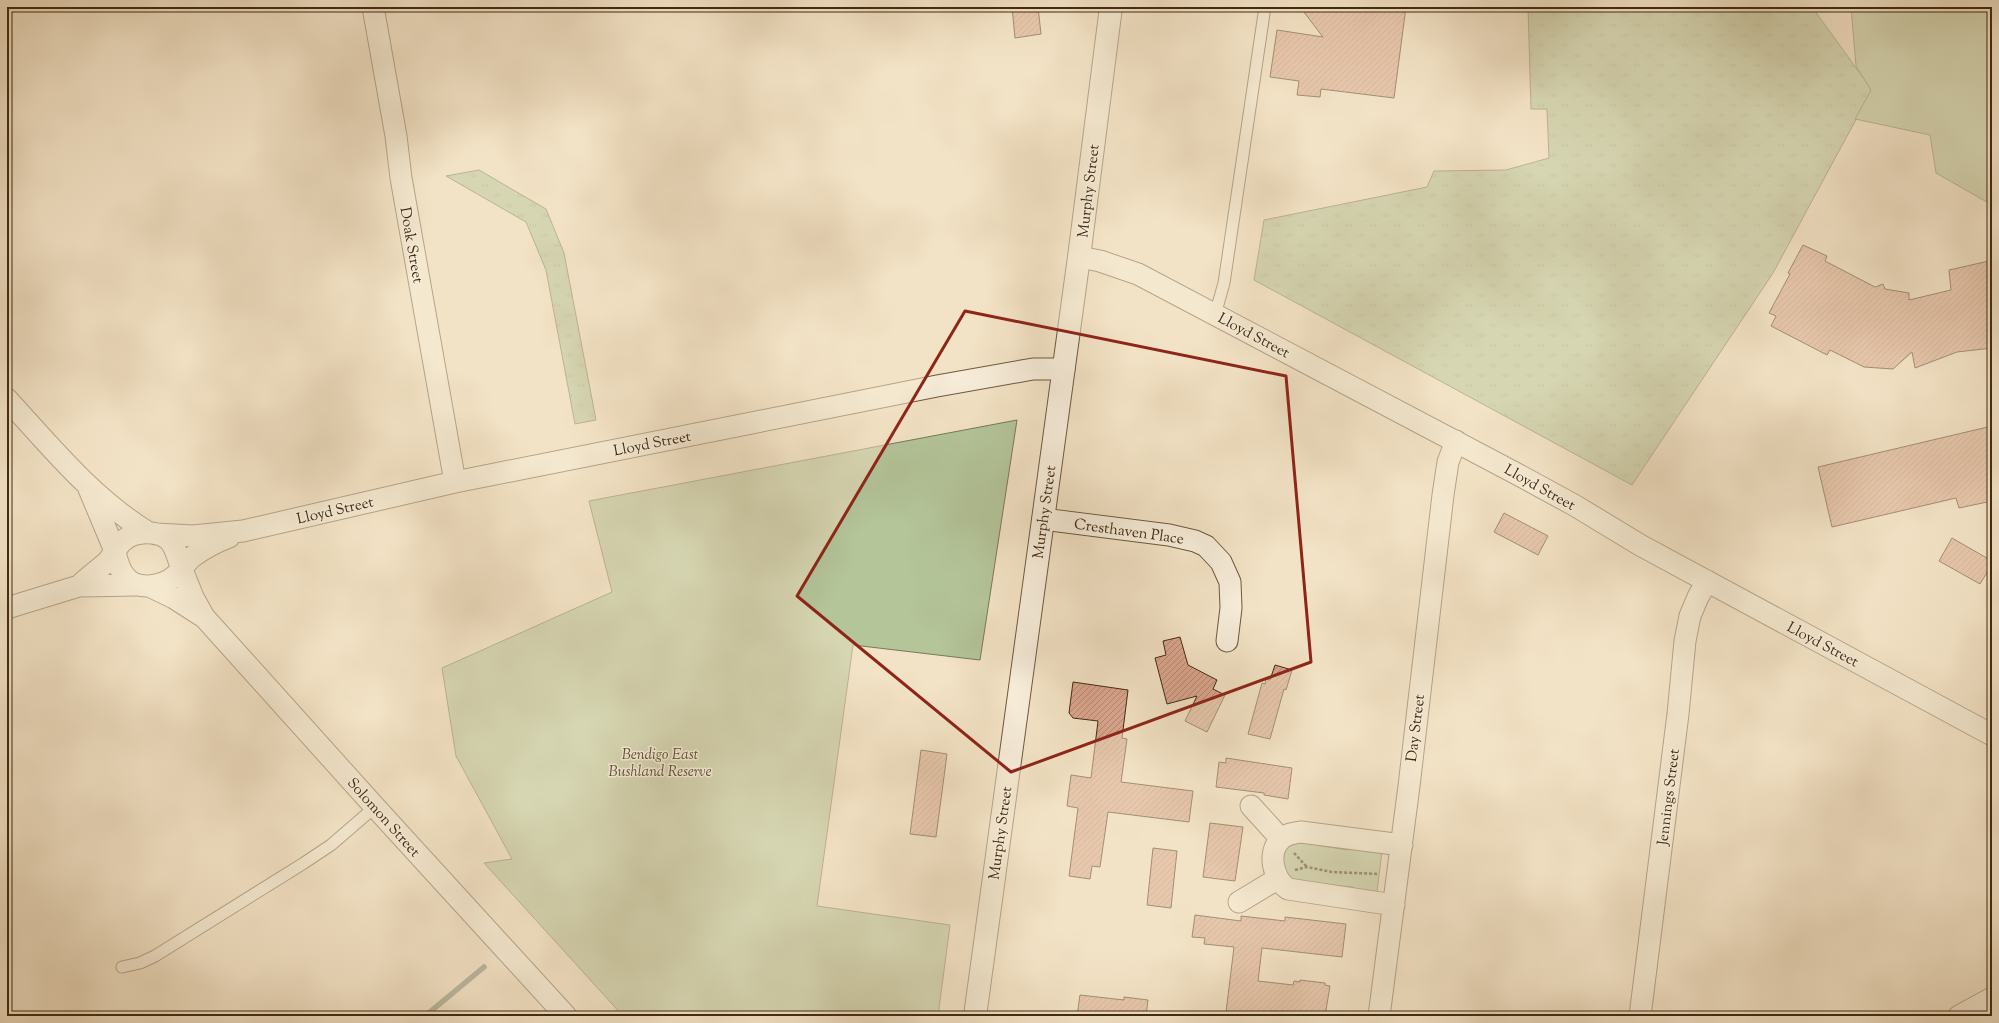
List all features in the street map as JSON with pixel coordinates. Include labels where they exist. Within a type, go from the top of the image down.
[{"type":"street","name":"Doak Street","points":[[373,7],[396,136],[401,178],[455,482]]},
{"type":"street","name":"Murphy Street","points":[[975,1016],[1064,369],[1111,7]]},
{"type":"street","name":"Lloyd Street","points":[[1079,257],[1100,261],[1138,274],[1456,441],[1574,505],[1640,545],[1992,735]]},
{"type":"street","name":"Lloyd Street","points":[[153,534],[192,536],[243,531],[455,482],[1022,370],[1044,368],[1064,369]]},
{"type":"street","points":[[7,399],[88,487],[126,518],[153,534],[168,540],[174,547],[181,567],[177,574],[168,580],[143,585],[79,586],[7,608]]},
{"type":"street","name":"Day Street","points":[[1379,1016],[1402,845],[1442,495],[1448,462],[1456,441]]},
{"type":"street","points":[[88,487],[124,576],[143,585]]},
{"type":"street","name":"Cresthaven Place","points":[[1043,519],[1169,535],[1195,541],[1206,546],[1221,562],[1230,582],[1231,608],[1227,641]]},
{"type":"street","name":"Lloyd Street","points":[[181,567],[202,550],[243,531]]},
{"type":"street","points":[[79,586],[115,552],[123,541],[130,536],[153,534]]},
{"type":"street","name":"Solomon Street","points":[[181,567],[193,597],[204,617],[566,1016]]},
{"type":"street","name":"Jennings Street","points":[[1640,1016],[1677,722],[1685,641],[1690,616],[1707,581]]},
{"type":"street","name":"Solomon Street","points":[[143,585],[174,598],[204,617]]},
{"type":"street","points":[[1251,806],[1281,839]]},
{"type":"street","points":[[1394,905],[1293,891],[1284,886],[1277,879],[1273,862],[1276,847],[1281,839],[1295,833],[1307,832],[1402,845]]},
{"type":"street","points":[[1239,902],[1277,879]]},
{"type":"street","points":[[1959,1016],[1992,998]]},
{"type":"lane","points":[[1215,315],[1224,283],[1266,7]]},
{"type":"lane","points":[[122,967],[140,963],[155,956],[298,867],[331,845],[375,807]]},
{"type":"path","points":[[1277,879],[1292,871],[1307,867],[1332,872],[1398,874]]},
{"type":"highlighted area","points":[[965,311],[1286,376],[1311,662],[1011,772],[797,596]]},
{"type":"green space","points":[[1528,7],[1812,7],[1872,90],[1773,273],[1632,485],[1254,280],[1264,220],[1427,187],[1434,171],[1506,170],[1549,158],[1547,109],[1531,109]]},
{"type":"green space","points":[[1851,7],[1992,7],[1992,205],[1936,173],[1930,135],[1855,119],[1871,90],[1856,66]]},
{"type":"green space","points":[[479,170],[546,209],[564,253],[596,420],[575,424],[546,270],[526,222],[446,176]]},
{"type":"green space","name":"Bendigo East Bushland Reserve","points":[[1017,420],[980,660],[853,645],[817,906],[950,925],[938,1016],[623,1016],[484,863],[512,859],[456,756],[442,668],[612,592],[589,501]]},
{"type":"green space","points":[[1311,838],[1316,845],[1347,850],[1366,846],[1382,851],[1377,892],[1364,896],[1352,887],[1287,880],[1282,856],[1286,846]]},
{"type":"building","points":[[1012,7],[1038,7],[1041,34],[1015,38]]},
{"type":"building","points":[[1300,7],[1406,7],[1394,98],[1321,89],[1320,97],[1297,95],[1299,81],[1270,77],[1277,30],[1323,37]]},
{"type":"building","points":[[1803,245],[1827,256],[1825,261],[1875,287],[1883,284],[1885,289],[1909,293],[1909,300],[1951,290],[1949,270],[1989,261],[1992,280],[1992,348],[1957,352],[1915,368],[1912,352],[1893,369],[1864,367],[1830,350],[1827,355],[1771,326],[1776,316],[1769,313],[1790,274],[1788,273]]},
{"type":"building","points":[[1992,426],[1992,501],[1959,508],[1956,498],[1832,527],[1818,467]]},
{"type":"building","points":[[1504,513],[1548,536],[1538,555],[1494,532]]},
{"type":"building","points":[[1952,538],[1992,561],[1992,564],[1980,584],[1939,561]]},
{"type":"building","points":[[1180,637],[1188,665],[1217,680],[1213,689],[1225,695],[1207,732],[1185,721],[1197,696],[1167,704],[1155,658],[1166,655],[1163,641]]},
{"type":"building","points":[[1275,665],[1292,670],[1286,690],[1284,689],[1270,739],[1248,734],[1262,683],[1265,684],[1266,679],[1270,680]]},
{"type":"building","points":[[1073,682],[1128,690],[1122,738],[1127,739],[1121,782],[1193,791],[1189,822],[1108,812],[1100,867],[1092,866],[1090,879],[1069,876],[1078,808],[1067,806],[1071,775],[1091,778],[1098,721],[1073,718],[1069,713]]},
{"type":"building","points":[[921,750],[947,754],[936,837],[910,834]]},
{"type":"building","points":[[1226,758],[1292,768],[1288,799],[1264,795],[1264,793],[1216,787],[1219,762],[1226,763]]},
{"type":"building","points":[[1210,823],[1243,827],[1235,881],[1203,877]]},
{"type":"building","points":[[1153,848],[1177,851],[1171,908],[1147,905]]},
{"type":"building","points":[[1195,915],[1241,921],[1241,916],[1285,921],[1285,917],[1346,924],[1342,957],[1262,948],[1258,981],[1293,985],[1294,981],[1300,982],[1300,980],[1325,983],[1325,985],[1330,986],[1325,1016],[1270,1011],[1270,1016],[1226,1012],[1234,947],[1204,944],[1205,938],[1192,937]]},
{"type":"building","points":[[1080,995],[1124,1000],[1124,997],[1148,1000],[1146,1016],[1077,1016]]},
{"type":"waterway","points":[[425,1016],[484,967]]}]
